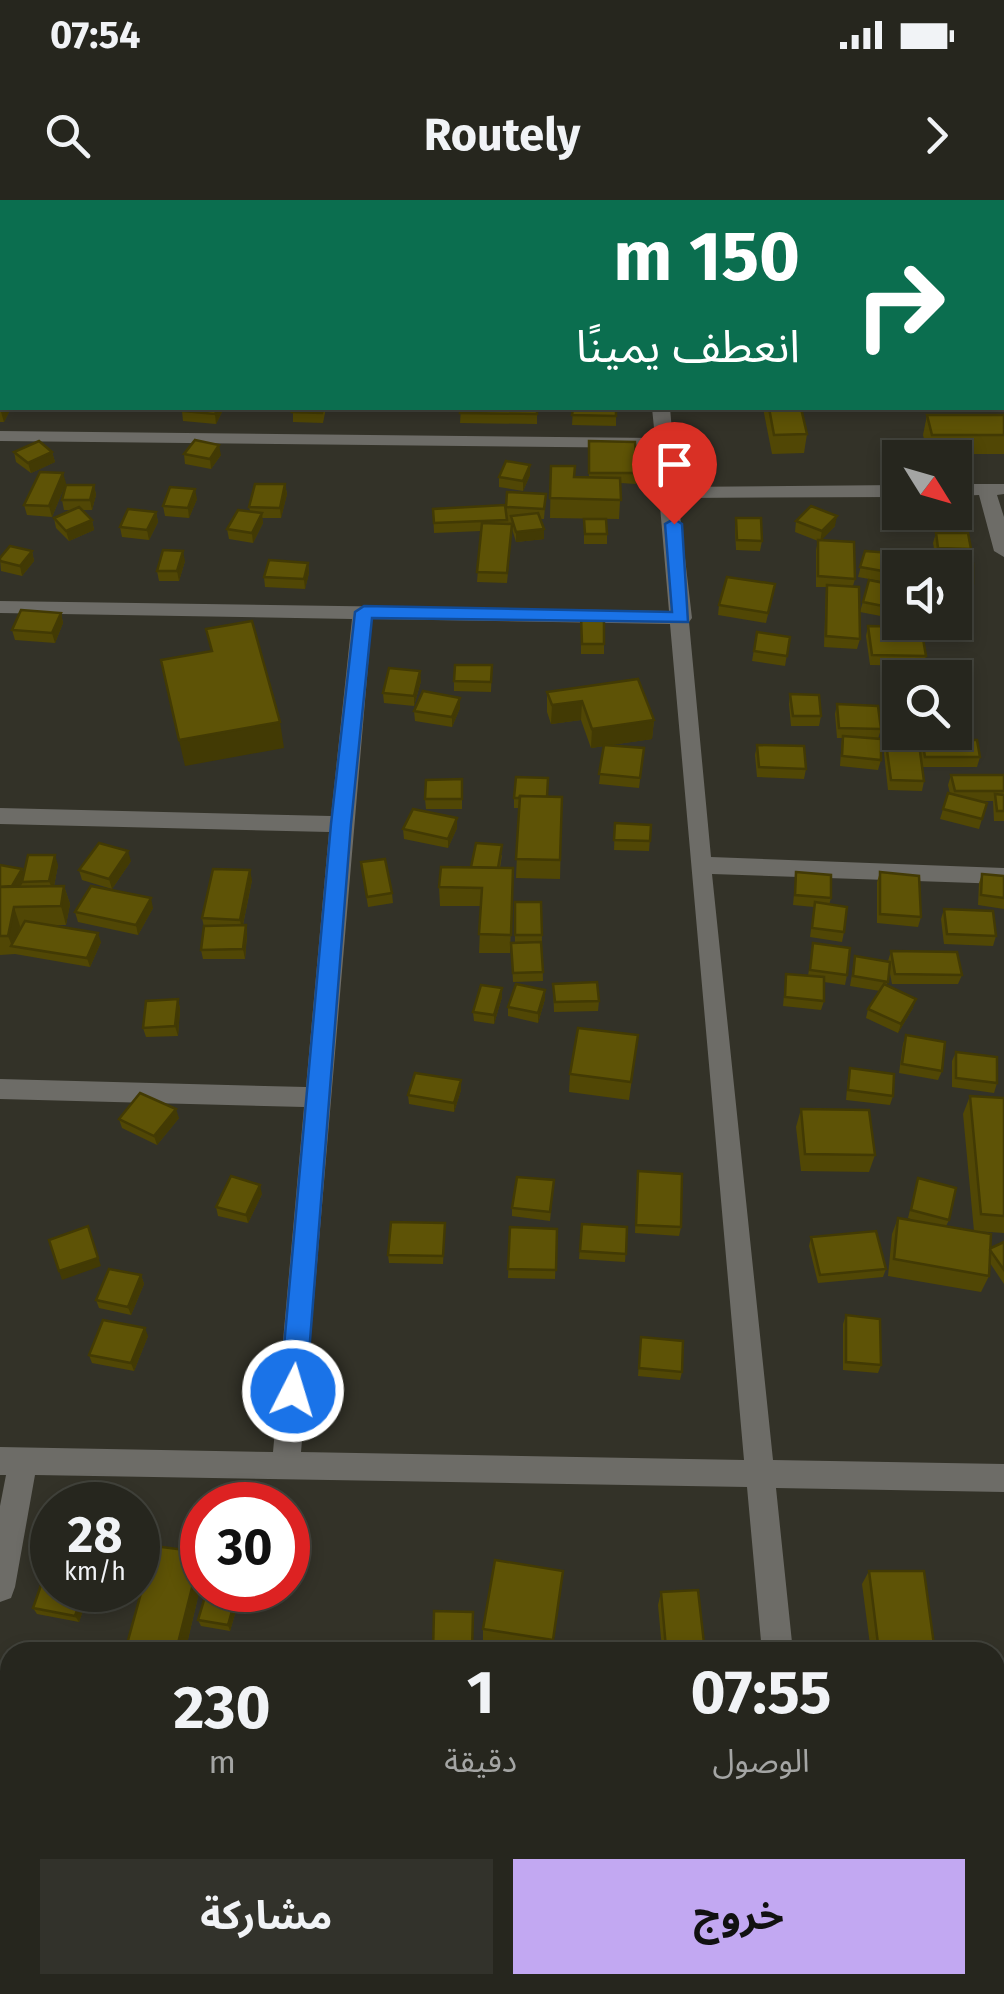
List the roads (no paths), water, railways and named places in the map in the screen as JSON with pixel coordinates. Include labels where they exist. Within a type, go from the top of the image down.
[{"type":"street","points":[[0,283],[0,292]]},
{"type":"street","points":[[661,410],[682,618],[700,865],[777,1642]]},
{"type":"street","points":[[0,436],[666,443]]},
{"type":"street","points":[[995,490],[1004,552]]},
{"type":"street","points":[[670,494],[882,491]]},
{"type":"street","points":[[0,607],[682,618]]},
{"type":"street","points":[[286,1464],[341,824],[364,612]]},
{"type":"street","points":[[0,816],[341,824]]},
{"type":"street","points":[[700,865],[1004,876]]},
{"type":"street","points":[[0,1089],[320,1097]]},
{"type":"street","points":[[0,1588],[12,1461],[1004,1478]]}]
